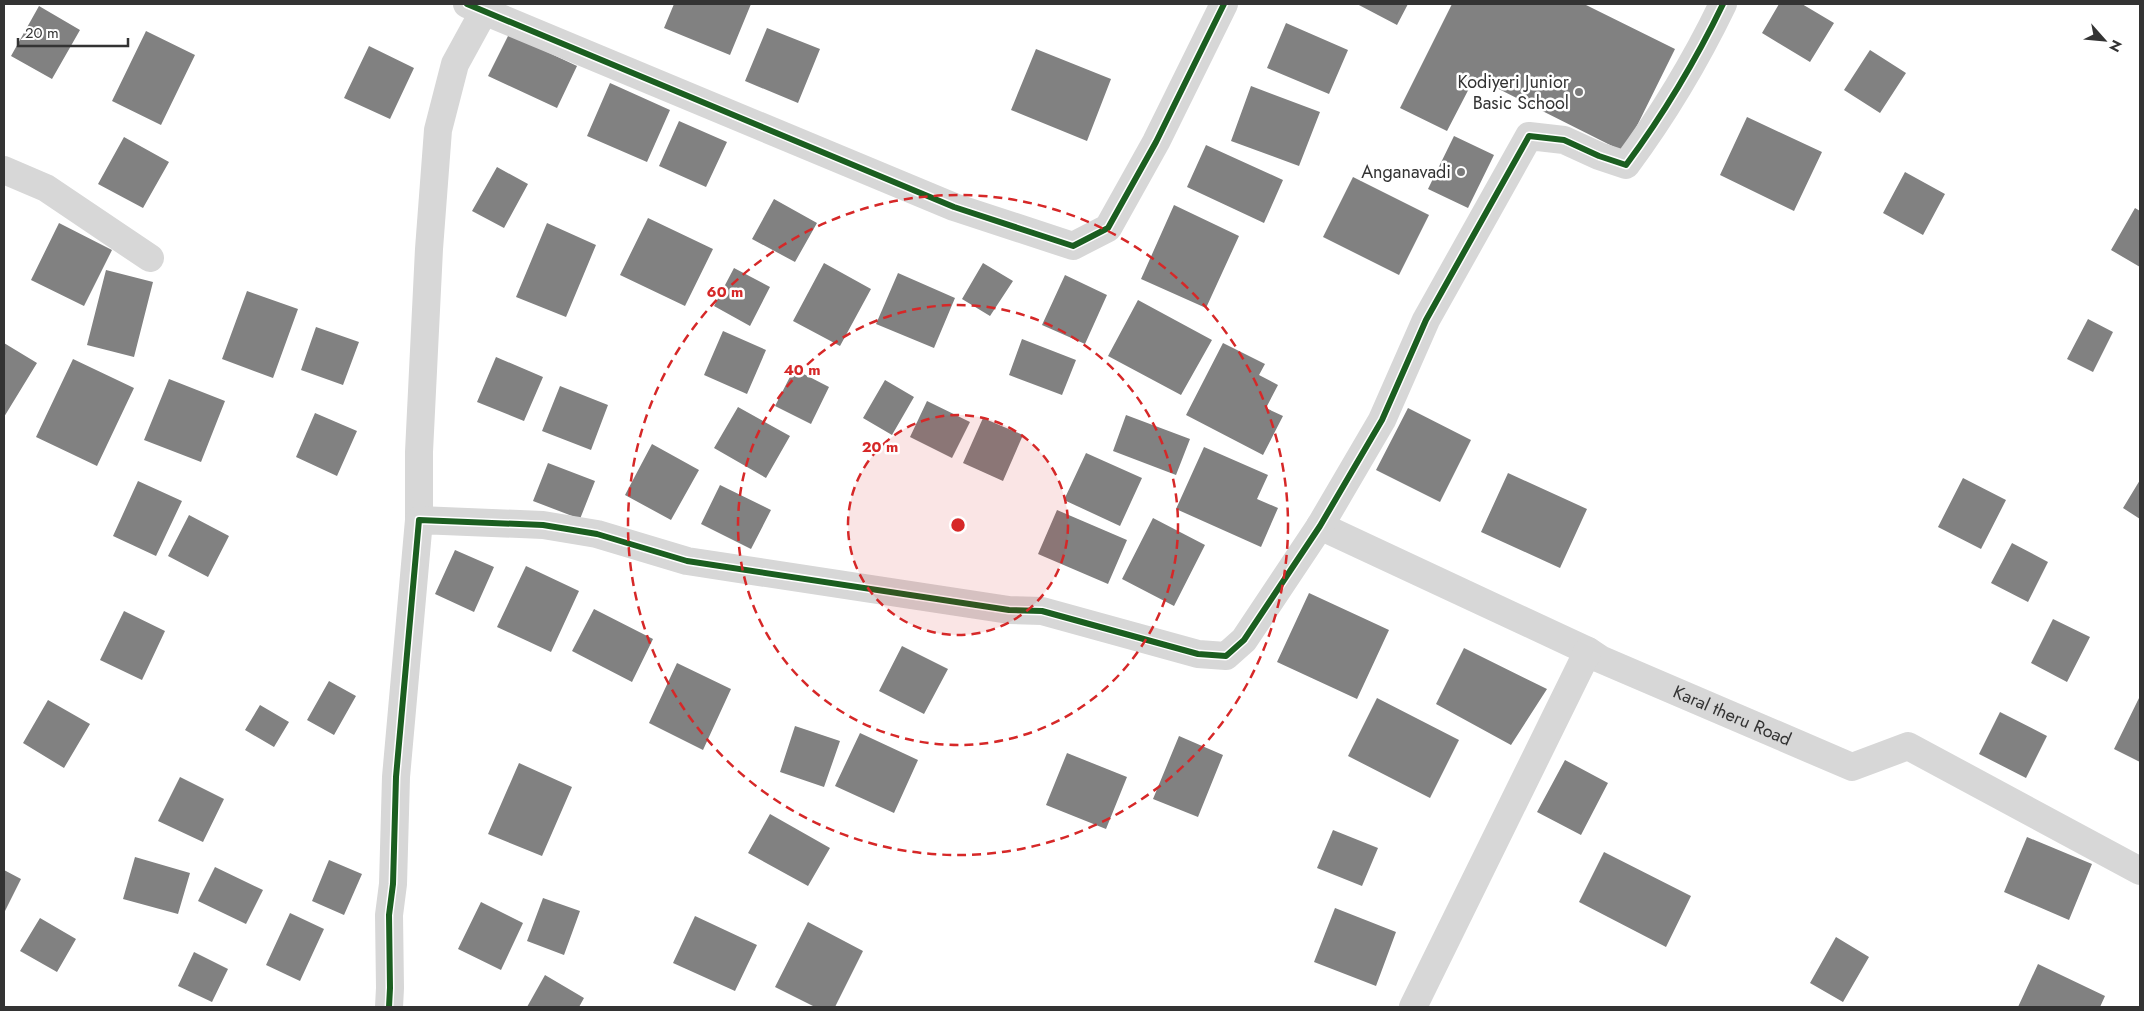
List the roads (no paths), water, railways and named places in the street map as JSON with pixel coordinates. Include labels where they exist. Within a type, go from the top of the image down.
[{"type":"street","points":[[389,1007],[389,915],[393,884],[396,777],[419,520],[419,452],[429,249],[438,130],[455,64],[476,7],[954,208],[1073,246],[1108,228],[1156,142],[1224,4]]},
{"type":"street","points":[[419,520],[552,526],[597,534],[687,561],[1009,610],[1042,612],[1198,654],[1226,656],[1244,640],[1320,526],[1382,420],[1426,320],[1528,136],[1564,140],[1599,156],[1626,165],[1649,134],[1707,37],[1723,4]]},
{"type":"street","points":[[4,170],[46,188],[150,258]]},
{"type":"street","name":"Karal theru Road","points":[[1320,526],[1600,658],[1852,767],[1908,746],[2140,871]]},
{"type":"street","points":[[1413,1007],[1588,651]]},
{"type":"place","name":"Kodiyeri Junior Basic School","points":[[1579,92]]},
{"type":"place","name":"Anganavadi","points":[[1461,172]]}]
